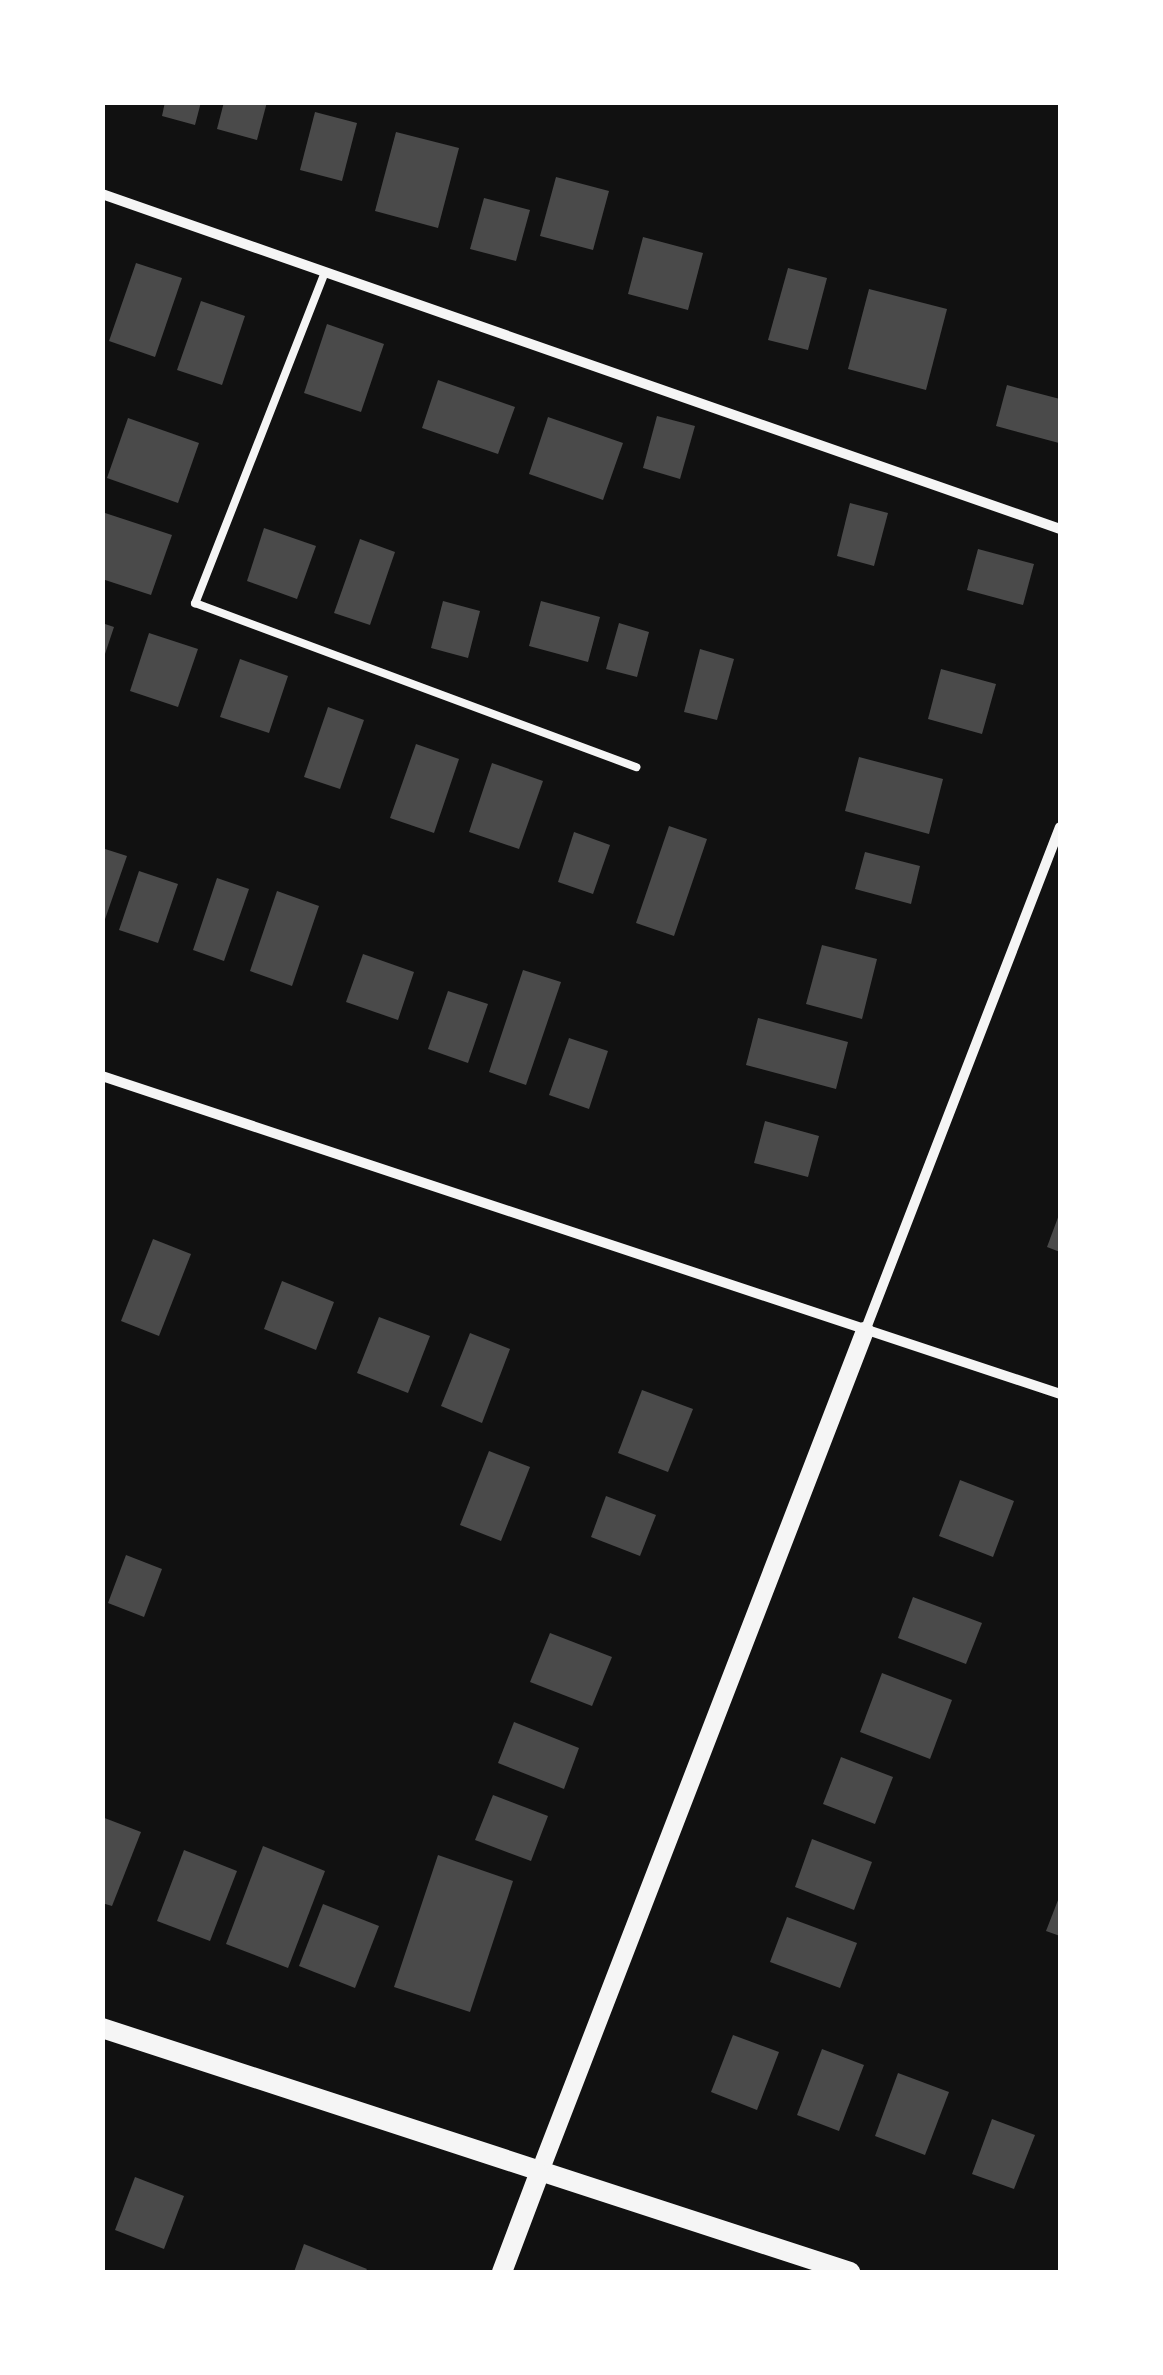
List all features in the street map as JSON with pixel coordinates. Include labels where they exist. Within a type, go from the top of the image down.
[{"type":"main road","points":[[102,2028],[539,2174],[850,2272]]},
{"type":"main road","points":[[502,2272],[539,2174]]},
{"type":"street","points":[[102,194],[1060,529]]},
{"type":"street","points":[[539,2174],[1060,827]]},
{"type":"street","points":[[102,1076],[1060,1394]]},
{"type":"lane","points":[[325,272],[195,603],[636,767]]},
{"type":"building","points":[[165,102],[201,102],[195,125],[162,116]]},
{"type":"building","points":[[224,102],[267,102],[257,140],[217,129]]},
{"type":"building","points":[[315,112],[357,123],[342,181],[300,170]]},
{"type":"building","points":[[396,132],[459,148],[438,228],[375,211]]},
{"type":"building","points":[[556,177],[609,191],[593,250],[540,236]]},
{"type":"building","points":[[484,198],[530,210],[516,261],[470,249]]},
{"type":"building","points":[[643,237],[703,253],[688,310],[628,294]]},
{"type":"building","points":[[136,263],[182,278],[155,357],[109,341]]},
{"type":"building","points":[[788,268],[827,278],[808,350],[768,340]]},
{"type":"building","points":[[869,289],[947,309],[926,390],[848,369]]},
{"type":"building","points":[[201,301],[245,316],[222,385],[177,370]]},
{"type":"building","points":[[327,324],[384,344],[361,412],[304,393]]},
{"type":"building","points":[[438,380],[515,407],[498,454],[422,428]]},
{"type":"building","points":[[1007,385],[1060,399],[1059,443],[996,426]]},
{"type":"building","points":[[657,416],[695,426],[680,479],[643,468]]},
{"type":"building","points":[[548,417],[623,443],[603,500],[529,474]]},
{"type":"building","points":[[128,418],[199,443],[178,503],[107,478]]},
{"type":"building","points":[[850,503],[888,513],[874,566],[837,556]]},
{"type":"building","points":[[102,512],[172,535],[151,595],[102,579]]},
{"type":"building","points":[[264,528],[316,546],[297,599],[247,581]]},
{"type":"building","points":[[360,539],[395,552],[370,625],[334,613]]},
{"type":"building","points":[[978,549],[1034,564],[1023,605],[967,590]]},
{"type":"building","points":[[443,601],[480,611],[468,658],[431,648]]},
{"type":"building","points":[[541,601],[600,617],[588,662],[529,646]]},
{"type":"building","points":[[102,623],[114,627],[103,660],[102,660]]},
{"type":"building","points":[[619,623],[649,632],[637,677],[606,669]]},
{"type":"building","points":[[149,633],[198,649],[178,707],[130,691]]},
{"type":"building","points":[[700,649],[734,659],[717,720],[684,712]]},
{"type":"building","points":[[240,659],[288,676],[269,733],[220,717]]},
{"type":"building","points":[[941,669],[996,684],[982,734],[928,719]]},
{"type":"building","points":[[328,707],[364,720],[340,789],[304,777]]},
{"type":"building","points":[[416,744],[459,759],[434,833],[390,818]]},
{"type":"building","points":[[859,757],[943,779],[929,834],[845,811]]},
{"type":"building","points":[[492,763],[543,781],[519,849],[469,832]]},
{"type":"building","points":[[669,826],[707,839],[674,936],[636,923]]},
{"type":"building","points":[[574,832],[610,845],[593,894],[558,882]]},
{"type":"building","points":[[102,848],[127,856],[103,925],[102,925]]},
{"type":"building","points":[[865,852],[920,866],[911,904],[855,889]]},
{"type":"building","points":[[139,871],[178,884],[158,943],[119,930]]},
{"type":"building","points":[[217,878],[249,889],[224,961],[193,950]]},
{"type":"building","points":[[277,891],[319,906],[292,986],[250,971]]},
{"type":"building","points":[[822,945],[877,959],[862,1019],[806,1004]]},
{"type":"building","points":[[363,954],[414,972],[398,1020],[346,1002]]},
{"type":"building","points":[[523,970],[561,982],[526,1085],[489,1072]]},
{"type":"building","points":[[448,991],[488,1004],[468,1063],[428,1049]]},
{"type":"building","points":[[758,1018],[848,1042],[836,1089],[746,1065]]},
{"type":"building","points":[[569,1038],[608,1051],[589,1109],[549,1095]]},
{"type":"building","points":[[765,1121],[819,1136],[808,1177],[754,1163]]},
{"type":"building","points":[[1060,1212],[1060,1252],[1047,1247]]},
{"type":"building","points":[[153,1239],[191,1254],[159,1336],[121,1321]]},
{"type":"building","points":[[282,1281],[334,1302],[316,1350],[264,1329]]},
{"type":"building","points":[[379,1317],[430,1336],[408,1393],[357,1373]]},
{"type":"building","points":[[470,1333],[510,1349],[482,1423],[441,1406]]},
{"type":"building","points":[[642,1390],[693,1409],[668,1472],[618,1453]]},
{"type":"building","points":[[489,1451],[530,1467],[501,1541],[460,1525]]},
{"type":"building","points":[[960,1480],[1014,1501],[993,1557],[939,1536]]},
{"type":"building","points":[[606,1496],[656,1515],[640,1556],[591,1537]]},
{"type":"building","points":[[126,1555],[162,1569],[144,1617],[108,1603]]},
{"type":"building","points":[[913,1597],[982,1623],[966,1664],[898,1638]]},
{"type":"building","points":[[550,1633],[612,1657],[592,1706],[530,1682]]},
{"type":"building","points":[[882,1673],[952,1700],[930,1759],[860,1732]]},
{"type":"building","points":[[514,1722],[579,1748],[564,1789],[498,1763]]},
{"type":"building","points":[[841,1757],[893,1777],[875,1824],[823,1804]]},
{"type":"building","points":[[493,1795],[548,1816],[531,1861],[475,1840]]},
{"type":"building","points":[[102,1817],[141,1832],[112,1906],[102,1903]]},
{"type":"building","points":[[812,1839],[872,1862],[854,1910],[795,1887]]},
{"type":"building","points":[[263,1846],[325,1871],[288,1968],[226,1944]]},
{"type":"building","points":[[184,1850],[237,1871],[210,1941],[157,1921]]},
{"type":"building","points":[[438,1855],[513,1881],[470,2012],[394,1987]]},
{"type":"building","points":[[1060,1895],[1060,1936],[1046,1931]]},
{"type":"building","points":[[323,1904],[379,1926],[355,1988],[299,1966]]},
{"type":"building","points":[[787,1917],[857,1943],[840,1988],[770,1962]]},
{"type":"building","points":[[733,2035],[779,2052],[757,2110],[711,2092]]},
{"type":"building","points":[[822,2049],[864,2065],[839,2131],[797,2115]]},
{"type":"building","points":[[898,2073],[949,2092],[925,2155],[875,2136]]},
{"type":"building","points":[[992,2119],[1035,2135],[1014,2189],[972,2174]]},
{"type":"building","points":[[135,2177],[184,2196],[164,2249],[115,2230]]},
{"type":"building","points":[[304,2244],[367,2269],[294,2272]]}]
